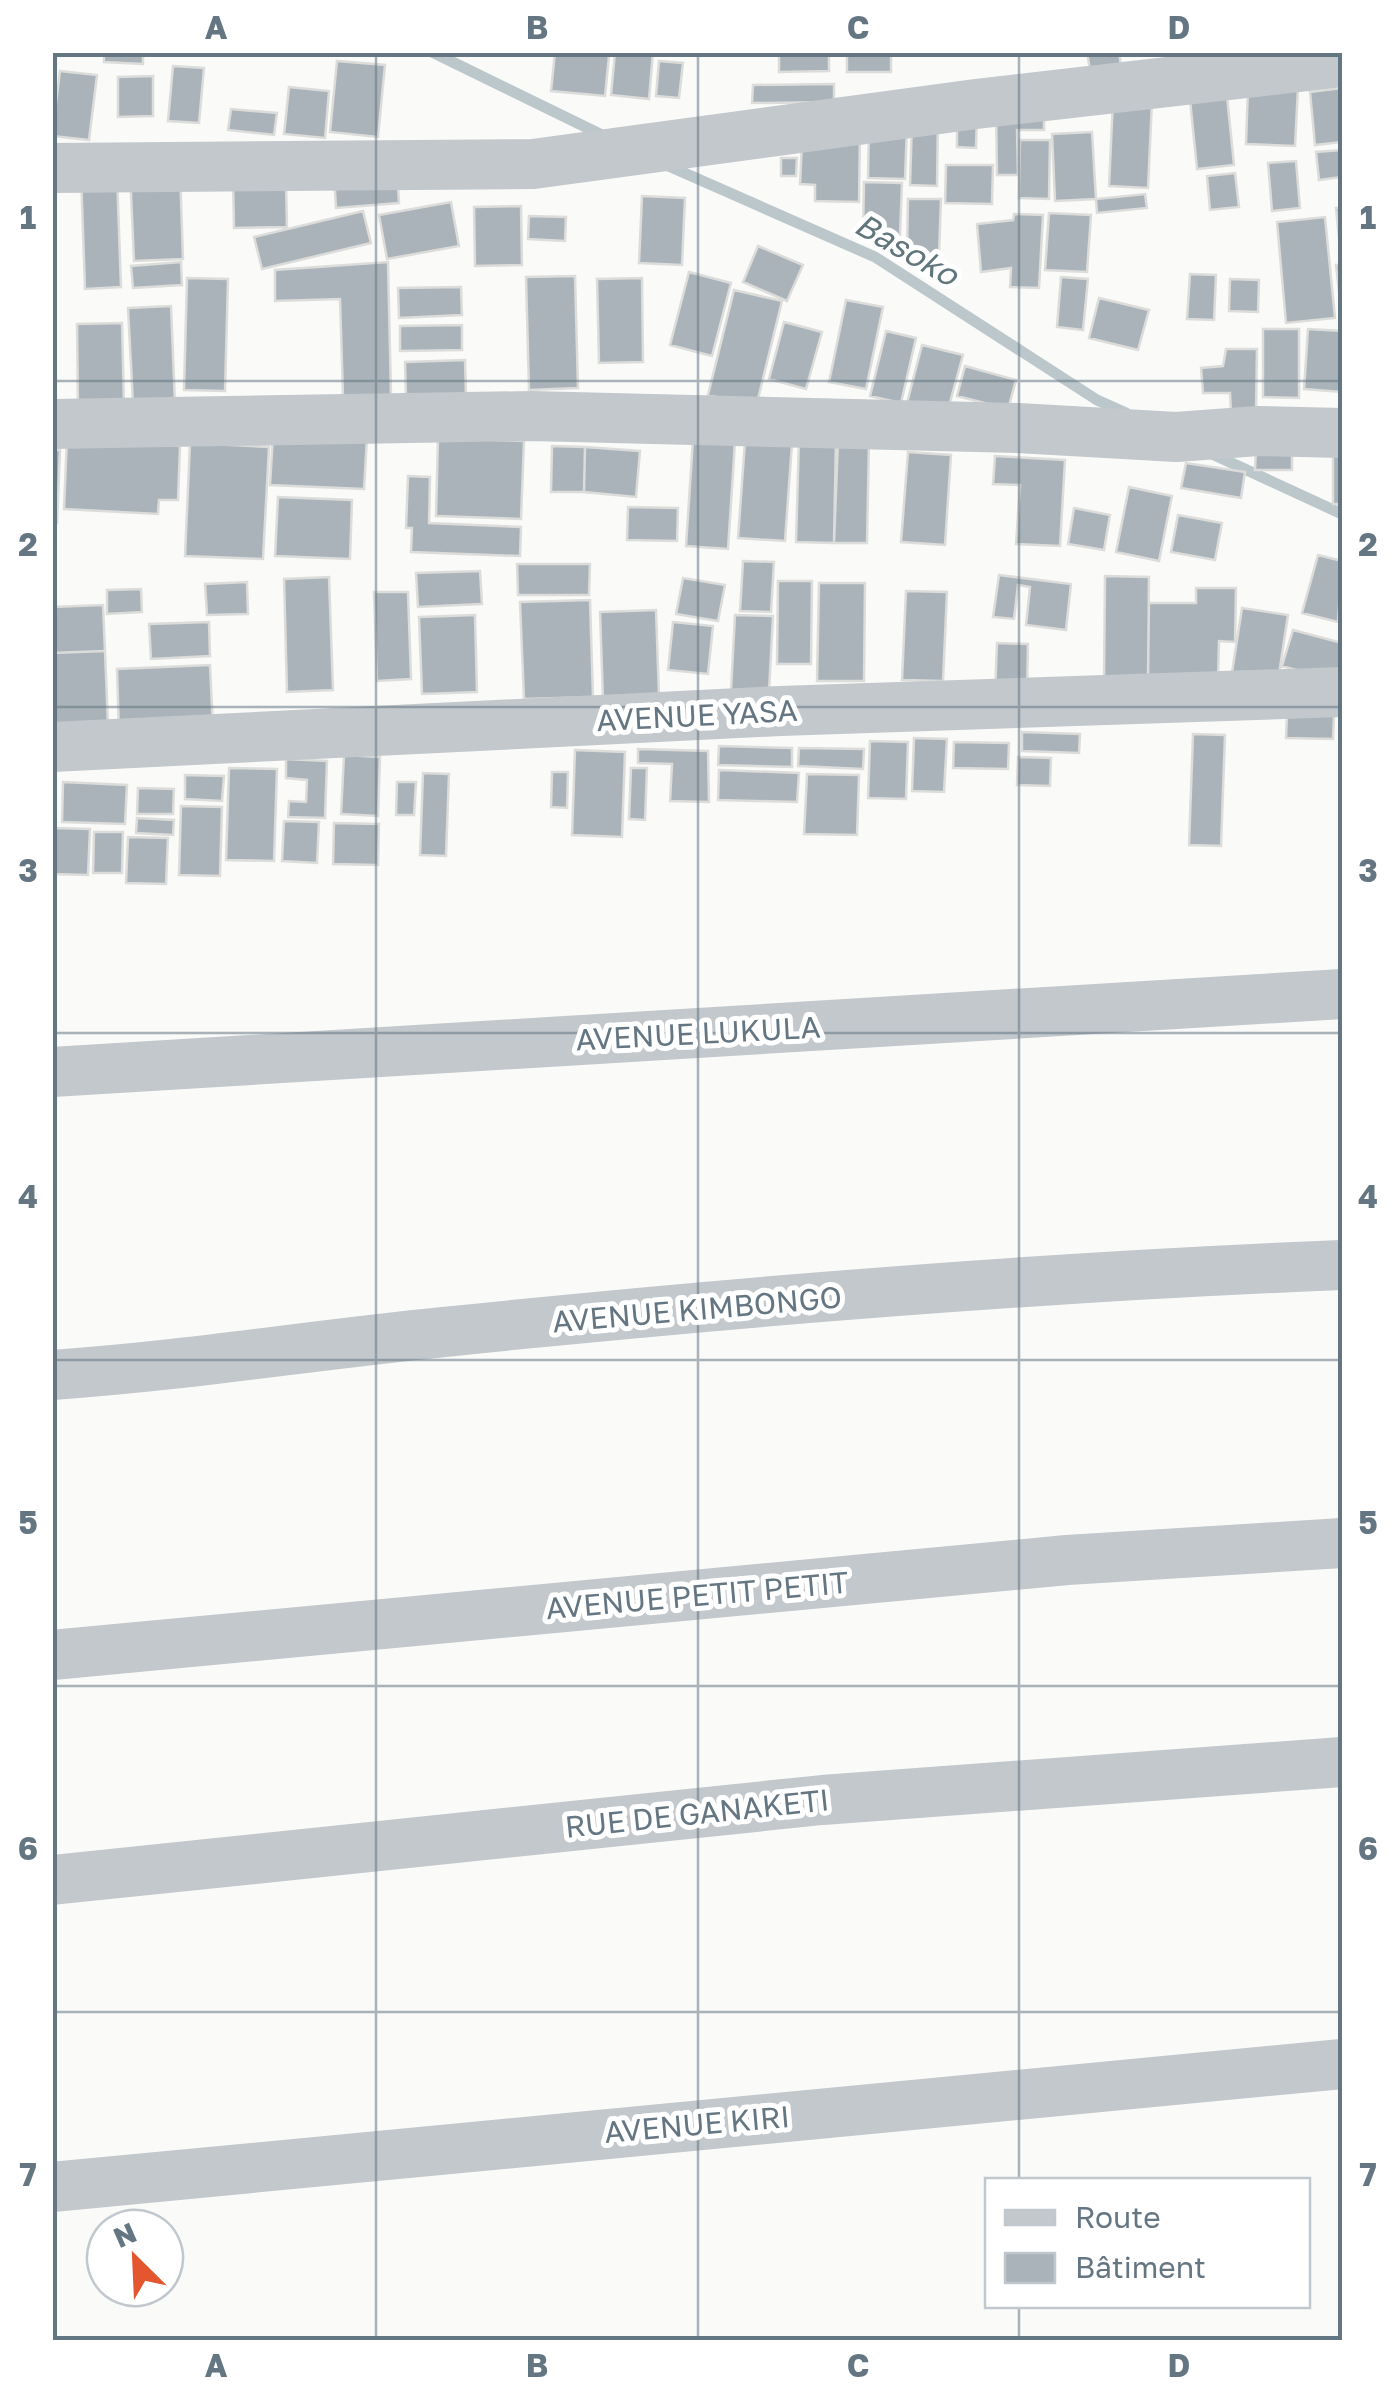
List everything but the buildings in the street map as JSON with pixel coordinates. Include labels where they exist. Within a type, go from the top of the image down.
[{"type":"street","points":[[52,168],[532,164],[976,104],[1342,62]]},
{"type":"street","points":[[52,424],[531,416],[1018,428],[1176,437],[1258,432],[1342,433]]},
{"type":"street","name":"AVENUE YASA","points":[[52,747],[761,712],[1342,692]]},
{"type":"street","name":"AVENUE LUKULA","points":[[52,1072],[1342,994]]},
{"type":"street","name":"AVENUE KIMBONGO","points":[[52,1375],[172,1367],[441,1332],[1008,1282],[1342,1266]]},
{"type":"street","name":"AVENUE PETIT PETIT","points":[[52,1655],[1066,1560],[1342,1543]]},
{"type":"street","name":"RUE DE GANAKETI","points":[[52,1880],[822,1800],[1342,1762]]},
{"type":"street","name":"AVENUE KIRI","points":[[52,2186],[1342,2064]]},
{"type":"waterway","name":"Basoko","points":[[432,52],[606,137]]},
{"type":"waterway","name":"Basoko","points":[[664,164],[875,257],[1097,400],[1126,413]]},
{"type":"waterway","name":"Basoko","points":[[1210,453],[1342,514]]}]
